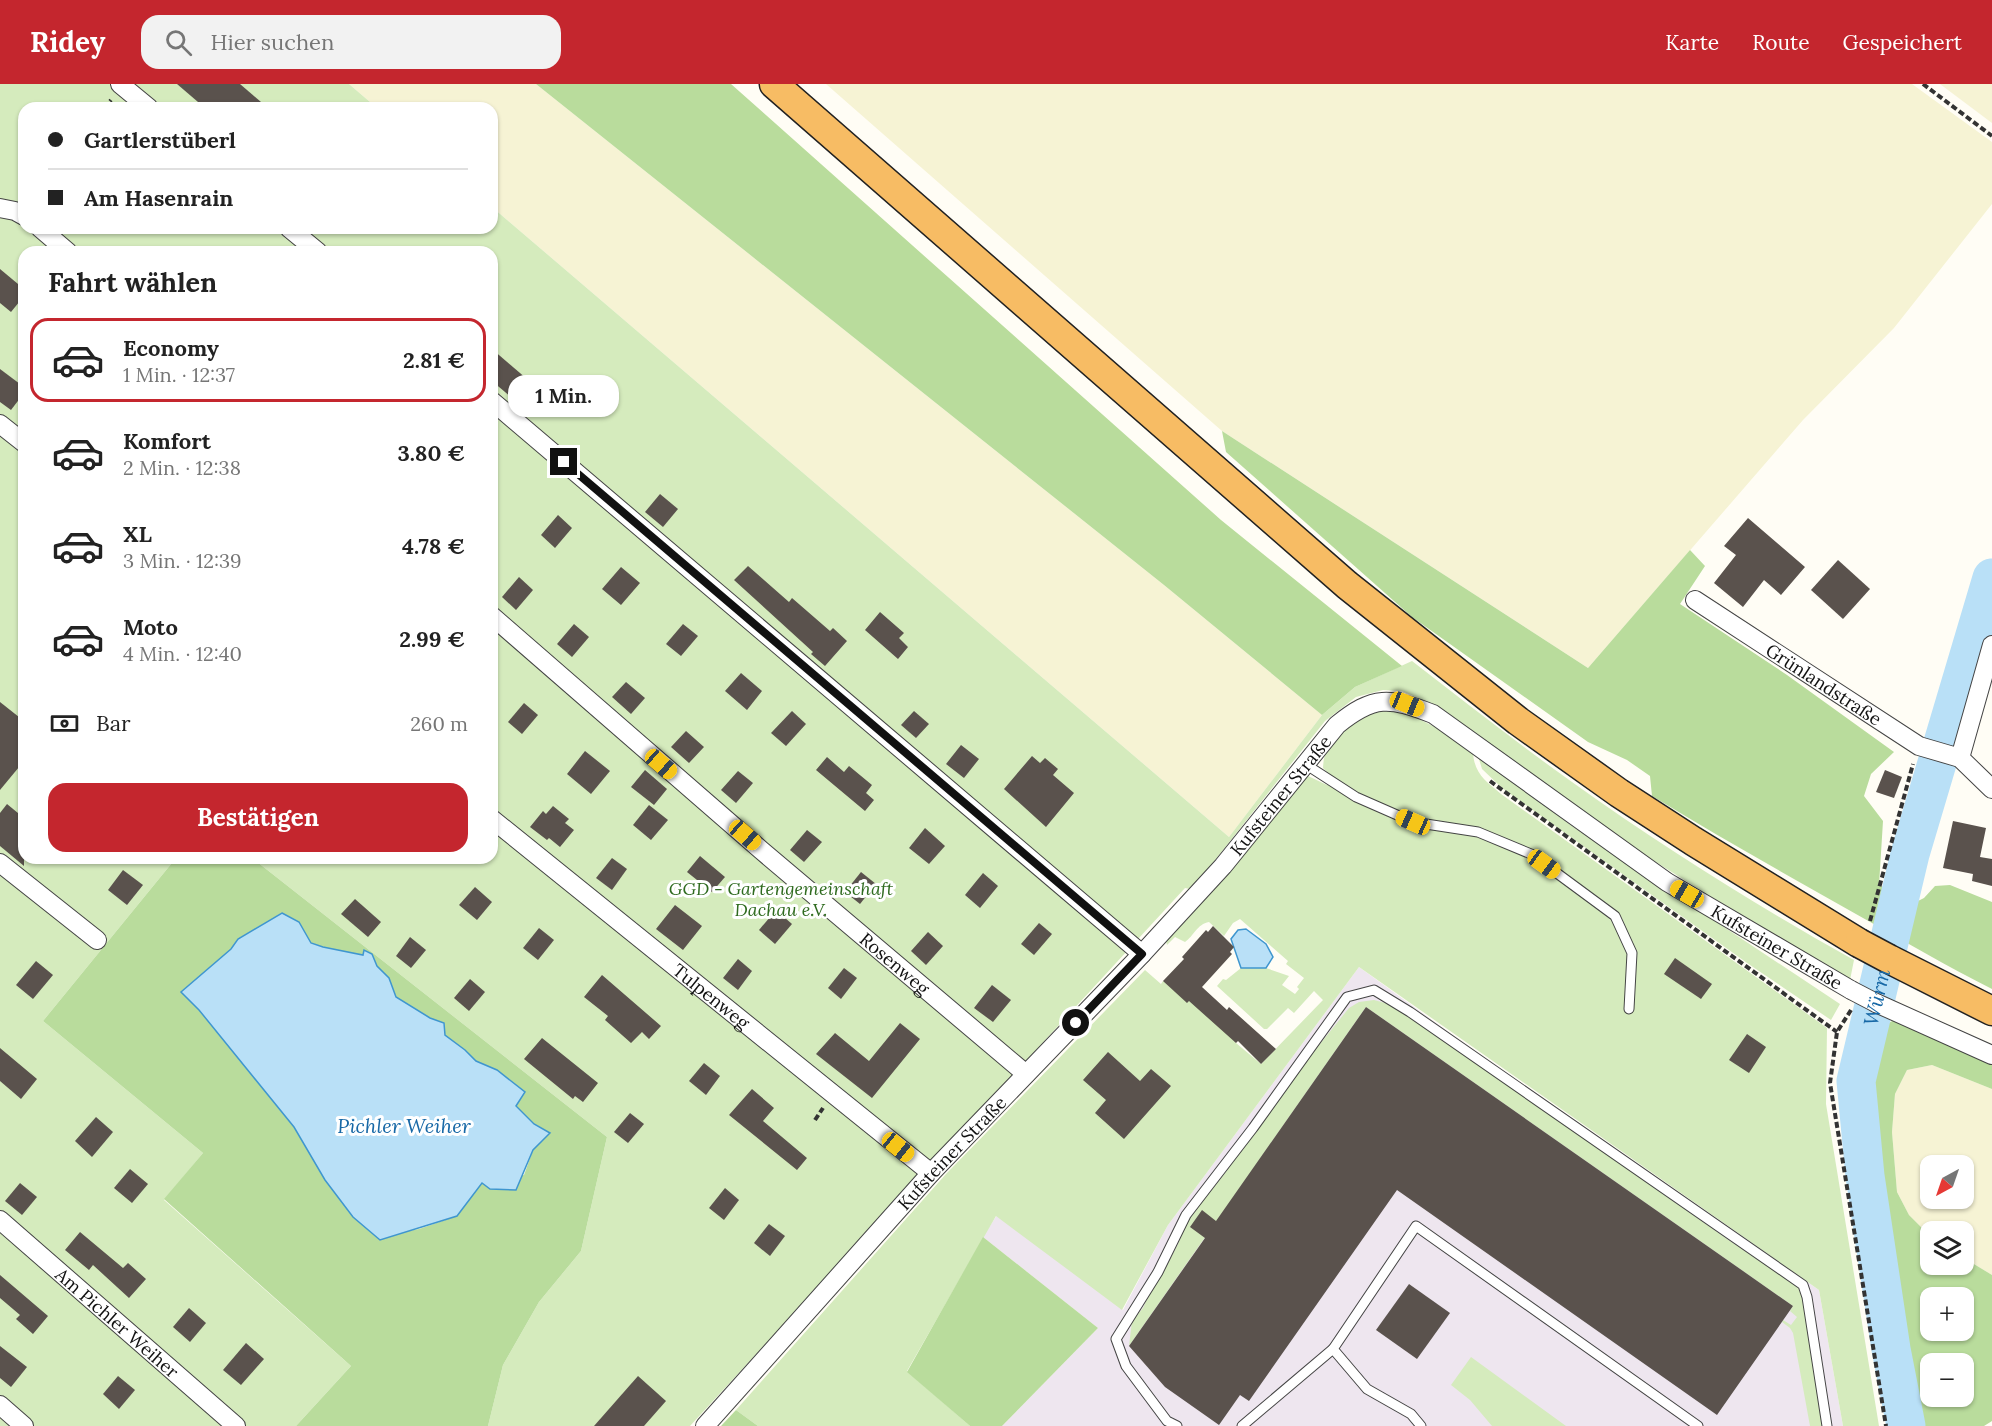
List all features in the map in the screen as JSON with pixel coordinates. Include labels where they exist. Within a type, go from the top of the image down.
[{"type":"highway","points":[[774,84],[1338,577],[1518,721],[1693,842],[1864,932],[1889,959],[1992,1011]]},
{"type":"street","points":[[120,84],[142,102]]},
{"type":"street","points":[[0,208],[18,213]]},
{"type":"street","points":[[47,234],[61,246]]},
{"type":"street","points":[[296,234],[311,246]]},
{"type":"street","points":[[498,406],[1142,954]]},
{"type":"street","points":[[0,424],[18,438]]},
{"type":"street","name":"Grünlandstraße","points":[[1695,600],[1922,747],[1960,758],[1992,789]]},
{"type":"street","name":"Rosenweg","points":[[498,621],[689,788],[1026,1074]]},
{"type":"street","points":[[1960,758],[1992,645]]},
{"type":"street","name":"Kufsteiner Straße","points":[[705,1426],[931,1173],[1142,954],[1223,866],[1337,725],[1357,709],[1373,703],[1407,704],[1433,714],[1667,882],[1852,998],[1876,1003],[1992,1056]]},
{"type":"street","name":"Tulpenweg","points":[[498,824],[931,1173]]},
{"type":"street","points":[[0,863],[97,940]]},
{"type":"street","name":"Am Pichler Weiher","points":[[0,1220],[236,1426]]},
{"type":"street","points":[[0,1405],[24,1426]]},
{"type":"lane","points":[[1305,764],[1356,797],[1413,822],[1478,832],[1531,854],[1615,916],[1632,953],[1629,1009]]},
{"type":"lane","points":[[1177,1426],[1167,1421],[1126,1366],[1116,1339],[1158,1272],[1186,1215],[1253,1128],[1347,998],[1374,990],[1410,1012],[1803,1286],[1807,1297],[1827,1426]]},
{"type":"lane","points":[[1242,1426],[1333,1349],[1416,1226],[1698,1426]]},
{"type":"lane","points":[[1333,1349],[1367,1389],[1411,1414],[1421,1426]]},
{"type":"path","points":[[1923,84],[1992,136]]},
{"type":"path","points":[[1864,932],[1922,747]]},
{"type":"path","points":[[1852,998],[1837,1032],[1830,1083],[1886,1426]]},
{"type":"shaded area","points":[[349,84],[536,84],[1164,585],[1322,715],[1229,837],[498,212],[498,102],[370,102]]},
{"type":"shaded area","points":[[826,84],[1912,84],[1992,142],[1992,204],[1894,328],[1803,420],[1588,668],[1222,431]]},
{"type":"shaded area","points":[[1940,84],[1992,84],[1992,123]]},
{"type":"shaded area","points":[[1359,967],[1819,1290],[1843,1426],[1002,1426],[1098,1328],[983,1237],[997,1215],[1123,1310],[1168,1225]]},
{"type":"shaded area","points":[[1932,1065],[1992,1089],[1992,1275],[1974,1264],[1974,1221],[1920,1221],[1920,1226],[1909,1215],[1897,1192],[1892,1132],[1895,1094],[1907,1070]]},
{"type":"green space","name":"GGD - Gartengemeinschaft Dachau e.V.","points":[[0,84],[349,84],[370,102],[18,102],[18,234],[498,234],[498,212],[1229,837],[1322,715],[1355,687],[1412,661],[1531,752],[1641,830],[1782,919],[1854,960],[1850,980],[1705,893],[1561,799],[1441,708],[1402,691],[1383,690],[1356,697],[1325,721],[1190,889],[1185,888],[690,1426],[488,1426],[503,1365],[539,1302],[581,1251],[607,1137],[260,864],[498,864],[498,246],[18,246],[18,864],[171,864],[43,1021],[203,1153],[164,1200],[351,1366],[296,1426],[0,1426]]},
{"type":"green space","points":[[536,84],[731,84],[1221,520],[1402,666],[1355,687],[1322,715],[1164,585]]},
{"type":"green space","points":[[1222,431],[1588,668],[1690,550],[1705,566],[1680,604],[1787,675],[1894,752],[1871,774],[1864,796],[1883,821],[1879,885],[1914,903],[1924,898],[1935,886],[1950,885],[1992,902],[1992,989],[1730,843],[1652,796],[1650,776],[1627,760],[1588,742],[1412,617],[1226,452]]},
{"type":"green space","points":[[1387,710],[1409,714],[1435,727],[1473,752],[1478,772],[1501,794],[1827,1028],[1826,1104],[1879,1426],[1843,1426],[1819,1290],[1359,967],[1168,1225],[1122,1310],[996,1216],[907,1371],[970,1426],[758,1426],[736,1410],[946,1174],[1145,970],[1161,984],[1163,981],[1199,990],[1236,1043],[1261,1064],[1323,1000],[1314,991],[1294,1013],[1288,1008],[1267,1029],[1264,1029],[1217,986],[1223,979],[1226,980],[1241,968],[1266,968],[1289,976],[1282,985],[1295,994],[1304,978],[1286,964],[1288,961],[1240,919],[1233,923],[1224,936],[1209,922],[1201,925],[1185,942],[1175,937],[1167,945],[1166,941],[1299,779],[1308,776],[1327,785],[1332,777],[1323,768],[1324,759],[1330,743],[1340,730],[1363,715]]},
{"type":"green space","points":[[1478,756],[1572,826],[1840,1004],[1831,1020],[1502,788],[1482,769]]},
{"type":"green space","points":[[171,864],[260,864],[607,1137],[581,1251],[539,1302],[503,1365],[488,1426],[296,1426],[351,1366],[164,1199],[203,1153],[43,1021]],"holes":[[[282,913],[299,922],[311,943],[363,955],[364,951],[372,954],[377,966],[389,978],[396,997],[430,1018],[444,1023],[445,1035],[476,1061],[497,1070],[525,1092],[516,1106],[534,1124],[550,1133],[533,1150],[524,1175],[482,1182],[457,1216],[380,1239],[353,1217],[325,1180],[294,1127],[199,1010],[181,992],[231,949],[238,939]]]},
{"type":"green space","points":[[1374,1000],[1389,1004],[1407,1014],[1796,1285],[1800,1290],[1805,1308],[1824,1426],[1810,1426],[1793,1333],[1782,1322],[1783,1320],[1791,1325],[1797,1317],[1790,1311],[1793,1306],[1366,1007],[1129,1346],[1132,1321],[1143,1308],[1154,1284],[1167,1265],[1187,1220],[1225,1173],[1294,1076],[1349,1008],[1359,1002]]},
{"type":"green space","points":[[1903,1015],[1992,1055],[1992,1089],[1932,1065],[1907,1070],[1895,1094],[1892,1132],[1897,1192],[1909,1215],[1920,1226],[1920,1275],[1974,1275],[1974,1264],[1992,1275],[1992,1421],[1984,1426],[1906,1426],[1891,1349],[1865,1176],[1856,1081],[1867,1035]]},
{"type":"green space","points":[[983,1237],[1098,1328],[1002,1426],[970,1426],[907,1372]]},
{"type":"green space","points":[[1471,1357],[1566,1426],[1492,1426],[1470,1400],[1451,1385]]},
{"type":"green space","points":[[736,1410],[758,1426],[721,1426]]},
{"type":"water","name":"Pichler Weiher","points":[[282,913],[299,922],[311,943],[363,955],[364,950],[372,954],[377,966],[389,978],[396,997],[430,1018],[444,1023],[445,1035],[476,1061],[497,1070],[525,1092],[516,1106],[534,1124],[550,1133],[533,1150],[516,1190],[490,1189],[482,1183],[457,1216],[380,1240],[353,1217],[325,1180],[294,1127],[199,1010],[181,992],[231,949],[238,939]]},
{"type":"water","points":[[1246,929],[1266,944],[1273,957],[1266,968],[1241,968],[1231,939],[1238,930]]},
{"type":"building","points":[[177,84],[240,84],[261,102],[198,102]]},
{"type":"building","points":[[0,269],[18,284],[18,303],[11,312],[0,303]]},
{"type":"building","points":[[498,354],[534,385],[518,403],[498,386]]},
{"type":"building","points":[[0,369],[18,382],[18,401],[11,410],[0,402]]},
{"type":"building","points":[[660,494],[678,509],[663,527],[645,512]]},
{"type":"building","points":[[558,515],[572,528],[555,548],[541,535]]},
{"type":"building","points":[[1748,518],[1805,567],[1781,595],[1764,580],[1743,607],[1714,583],[1736,555],[1724,546]]},
{"type":"building","points":[[1838,560],[1870,589],[1843,619],[1811,590]]},
{"type":"building","points":[[748,566],[789,602],[792,598],[830,631],[833,628],[847,641],[825,666],[811,654],[813,652],[734,580]]},
{"type":"building","points":[[621,567],[640,583],[621,605],[602,589]]},
{"type":"building","points":[[519,577],[533,590],[516,610],[502,597]]},
{"type":"building","points":[[880,612],[904,633],[899,638],[908,647],[898,659],[865,630]]},
{"type":"building","points":[[574,624],[589,637],[572,657],[557,644]]},
{"type":"building","points":[[683,624],[698,636],[681,656],[666,644]]},
{"type":"building","points":[[741,673],[762,691],[747,710],[725,691]]},
{"type":"building","points":[[626,682],[645,698],[631,714],[612,697]]},
{"type":"building","points":[[0,702],[18,716],[18,768],[0,790]]},
{"type":"building","points":[[524,703],[538,715],[522,734],[508,722]]},
{"type":"building","points":[[792,711],[806,724],[786,746],[771,733]]},
{"type":"building","points":[[914,711],[929,724],[916,738],[901,725]]},
{"type":"building","points":[[686,731],[704,747],[689,763],[671,747]]},
{"type":"building","points":[[961,745],[979,759],[964,778],[946,764]]},
{"type":"building","points":[[585,751],[610,771],[591,794],[567,774]]},
{"type":"building","points":[[1032,756],[1040,763],[1045,758],[1058,769],[1053,775],[1074,793],[1046,827],[1004,789]]},
{"type":"building","points":[[827,757],[844,772],[849,766],[872,785],[866,793],[874,800],[865,811],[816,770]]},
{"type":"building","points":[[645,770],[667,789],[654,805],[631,787]]},
{"type":"building","points":[[1885,770],[1902,777],[1894,798],[1876,792]]},
{"type":"building","points":[[738,771],[753,783],[736,803],[721,790]]},
{"type":"building","points":[[7,804],[18,813],[18,861],[0,846],[0,813]]},
{"type":"building","points":[[649,805],[668,820],[651,840],[633,825]]},
{"type":"building","points":[[553,806],[569,819],[565,823],[574,830],[560,847],[530,827],[543,811],[546,814]]},
{"type":"building","points":[[1953,821],[1986,828],[1980,857],[1992,859],[1992,886],[1972,881],[1973,874],[1943,868]]},
{"type":"building","points":[[925,828],[945,846],[929,864],[909,848]]},
{"type":"building","points":[[807,830],[822,842],[804,862],[790,850]]},
{"type":"building","points":[[700,856],[725,877],[712,892],[687,872]]},
{"type":"building","points":[[612,858],[627,869],[612,890],[596,878]]},
{"type":"building","points":[[123,870],[143,885],[127,905],[108,890]]},
{"type":"building","points":[[861,872],[876,884],[860,904],[845,892]]},
{"type":"building","points":[[983,873],[998,886],[980,908],[965,895]]},
{"type":"building","points":[[475,887],[492,902],[477,920],[459,905]]},
{"type":"building","points":[[355,899],[381,922],[368,937],[341,914]]},
{"type":"building","points":[[675,905],[702,926],[683,950],[656,929]]},
{"type":"building","points":[[776,910],[792,924],[775,944],[759,930]]},
{"type":"building","points":[[1039,923],[1052,934],[1034,955],[1021,944]]},
{"type":"building","points":[[1213,926],[1234,947],[1230,952],[1232,954],[1202,987],[1227,1010],[1229,1007],[1276,1049],[1261,1064],[1238,1041],[1236,1043],[1163,981],[1184,959],[1182,957],[1206,930],[1208,932]]},
{"type":"building","points":[[539,928],[554,940],[538,960],[523,948]]},
{"type":"building","points":[[928,932],[943,946],[926,965],[911,951]]},
{"type":"building","points":[[410,937],[426,950],[411,968],[396,956]]},
{"type":"building","points":[[1675,958],[1712,984],[1701,999],[1664,974]]},
{"type":"building","points":[[738,959],[752,971],[738,990],[723,978]]},
{"type":"building","points":[[36,961],[53,975],[33,999],[16,985]]},
{"type":"building","points":[[844,968],[857,978],[841,999],[828,988]]},
{"type":"building","points":[[602,975],[661,1026],[649,1039],[642,1032],[631,1043],[605,1020],[608,1016],[584,997]]},
{"type":"building","points":[[470,979],[485,992],[469,1011],[454,998]]},
{"type":"building","points":[[992,985],[1011,1000],[993,1022],[974,1008]]},
{"type":"building","points":[[1366,1007],[1793,1306],[1717,1415],[1397,1190],[1249,1401],[1240,1395],[1219,1425],[1165,1387],[1129,1346],[1205,1238],[1190,1227],[1202,1210],[1216,1221]]},
{"type":"building","points":[[900,1023],[920,1039],[872,1098],[816,1054],[835,1033],[869,1061]]},
{"type":"building","points":[[1747,1034],[1766,1047],[1749,1073],[1729,1060]]},
{"type":"building","points":[[542,1038],[598,1083],[583,1102],[575,1096],[573,1099],[524,1059]]},
{"type":"building","points":[[0,1048],[37,1079],[21,1099],[0,1081]]},
{"type":"building","points":[[1108,1052],[1140,1081],[1151,1069],[1171,1086],[1124,1139],[1095,1113],[1106,1100],[1083,1080]]},
{"type":"building","points":[[704,1063],[720,1076],[706,1095],[689,1081]]},
{"type":"building","points":[[752,1089],[774,1108],[763,1121],[807,1158],[797,1170],[729,1115]]},
{"type":"building","points":[[630,1113],[644,1124],[628,1143],[614,1132]]},
{"type":"building","points":[[96,1117],[113,1132],[92,1157],[75,1141]]},
{"type":"building","points":[[130,1169],[148,1184],[132,1203],[114,1188]]},
{"type":"building","points":[[20,1183],[37,1197],[22,1215],[5,1201]]},
{"type":"building","points":[[725,1188],[739,1200],[724,1220],[709,1208]]},
{"type":"building","points":[[769,1224],[785,1236],[770,1256],[754,1243]]},
{"type":"building","points":[[80,1232],[123,1268],[128,1263],[146,1279],[129,1298],[93,1265],[89,1270],[65,1250]]},
{"type":"building","points":[[0,1275],[48,1316],[33,1334],[16,1319],[20,1315],[0,1298]]},
{"type":"building","points":[[1409,1284],[1450,1313],[1417,1359],[1376,1330]]},
{"type":"building","points":[[189,1308],[206,1323],[190,1342],[173,1327]]},
{"type":"building","points":[[246,1343],[264,1359],[241,1385],[223,1370]]},
{"type":"building","points":[[0,1346],[27,1367],[11,1387],[0,1378]]},
{"type":"building","points":[[118,1376],[135,1390],[119,1409],[103,1394]]},
{"type":"building","points":[[638,1376],[666,1401],[644,1426],[594,1426]]},
{"type":"waterway","name":"Würm","points":[[1906,1426],[1891,1349],[1865,1176],[1856,1081],[1910,854],[1992,578]]},
{"type":"route","points":[[564,462],[1142,954],[1076,1023]]}]
